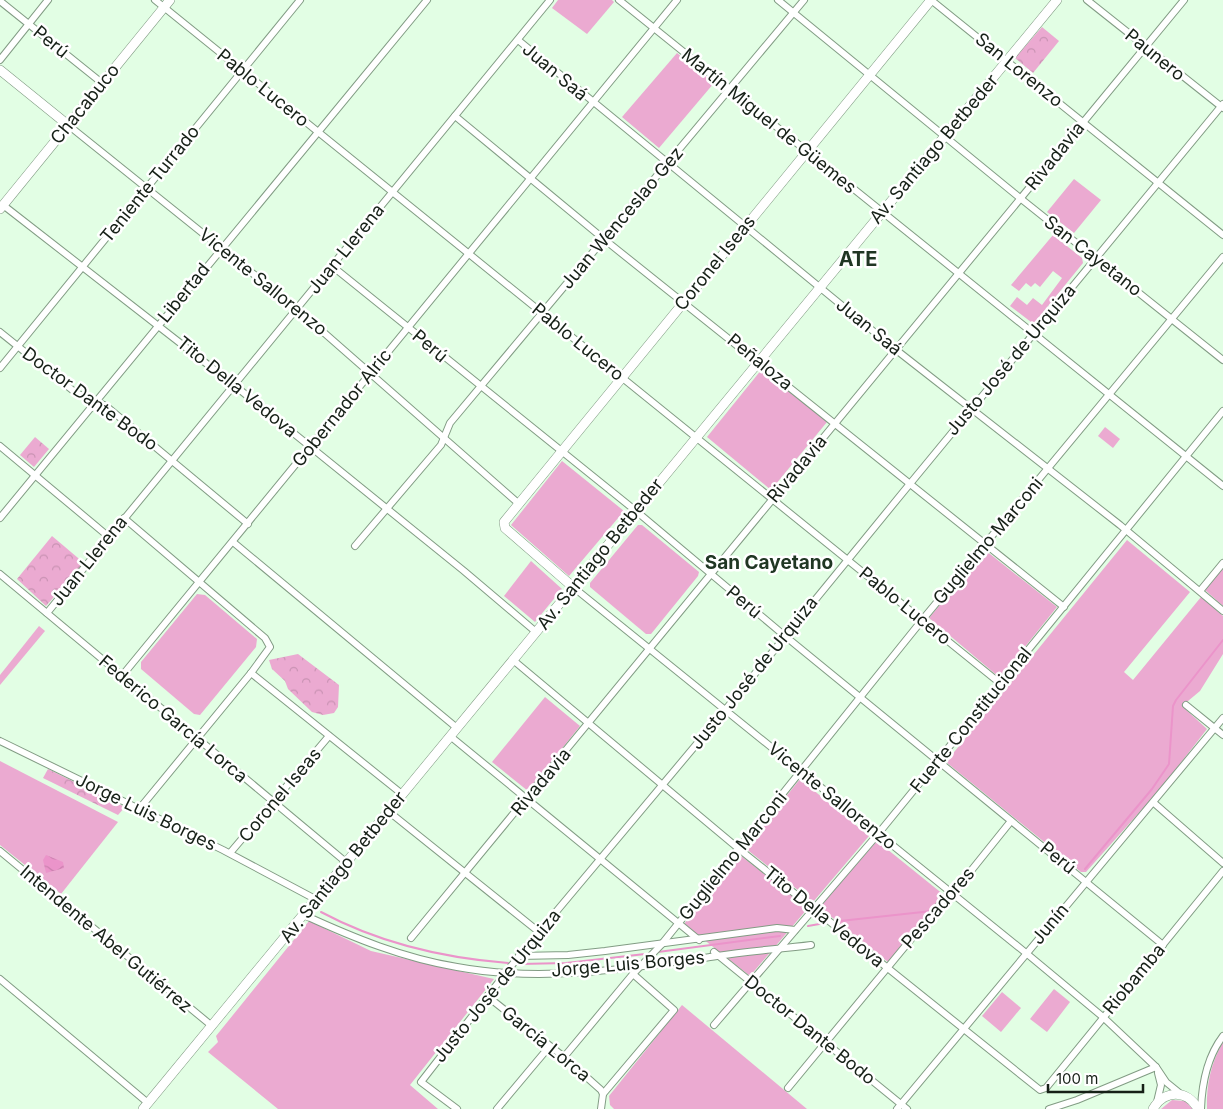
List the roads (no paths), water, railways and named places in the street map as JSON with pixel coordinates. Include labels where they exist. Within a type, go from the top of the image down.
[{"type":"main road","name":"Coronel Iseas","points":[[504,528],[504,522],[518,503],[931,0]]},
{"type":"main road","name":"Av. Santiago Betbeder","points":[[145,1106],[347,863],[758,360],[1057,0]]},
{"type":"main road","name":"Chacabuco","points":[[2,207],[167,4]]},
{"type":"main road","name":"Vicente Sallorenzo","points":[[0,70],[68,125]]},
{"type":"main road","name":"Vicente Sallorenzo","points":[[504,528],[573,587]]},
{"type":"main road","points":[[1155,1106],[1165,1096],[1183,1095],[1193,1101],[1199,1109]]},
{"type":"street","points":[[0,60],[48,0]]},
{"type":"street","name":"Pablo Lucero","points":[[155,0],[167,4],[318,133],[923,619],[1001,684]]},
{"type":"street","name":"Teniente Turrado","points":[[0,368],[300,0]]},
{"type":"street","name":"Libertad","points":[[0,518],[220,248],[318,133],[427,0]]},
{"type":"street","name":"Juan Llerena","points":[[47,613],[550,0]]},
{"type":"street","name":"Martín Miguel de Güemes","points":[[619,0],[1223,486]]},
{"type":"street","name":"Gobernador Alric","points":[[121,677],[677,0]]},
{"type":"street","name":"San Cayetano","points":[[778,0],[1020,198],[1173,318],[1223,360]]},
{"type":"street","name":"Juan Wenceslao Gez","points":[[354,546],[441,445],[450,423],[804,0]]},
{"type":"street","name":"San Lorenzo","points":[[931,0],[1008,60],[1223,235]]},
{"type":"street","name":"Paunero","points":[[1087,0],[1222,107]]},
{"type":"street","name":"Rivadavia","points":[[411,938],[590,724],[709,574],[836,423],[1184,0]]},
{"type":"street","name":"Perú","points":[[0,1],[102,83]]},
{"type":"street","name":"Juan Saá","points":[[518,40],[592,103],[895,349],[1127,530],[1223,611]]},
{"type":"street","name":"Justo José de Urquiza","points":[[457,1109],[421,1082],[505,973],[726,709],[847,559],[1222,107]]},
{"type":"street","name":"Peñaloza","points":[[455,116],[605,240],[758,360],[909,484],[1064,607]]},
{"type":"street","name":"Vicente Sallorenzo","points":[[68,125],[297,309],[518,503]]},
{"type":"street","name":"Tito Della Vedova","points":[[2,207],[234,385],[388,508],[536,632]]},
{"type":"street","name":"Guglielmo Marconi","points":[[564,1057],[633,974],[642,967],[679,924],[923,619],[1223,257]]},
{"type":"street","name":"Perú","points":[[332,266],[636,511],[709,574],[1163,944]]},
{"type":"street","name":"Doctor Dante Bodo","points":[[0,332],[76,393],[97,401],[172,460],[248,524]]},
{"type":"street","name":"Fuerte Constitucional","points":[[714,1025],[878,834],[1223,411]]},
{"type":"street","points":[[0,446],[109,537]]},
{"type":"street","points":[[124,518],[268,641],[270,647],[197,740],[140,808]]},
{"type":"street","points":[[233,542],[457,728]]},
{"type":"street","points":[[1200,592],[1223,563]]},
{"type":"street","name":"Federico García Lorca","points":[[0,574],[121,677],[347,863]]},
{"type":"street","name":"Vicente Sallorenzo","points":[[573,587],[726,709],[1103,1017],[1156,1067],[1166,1082],[1183,1095]]},
{"type":"street","name":"Tito Della Vedova","points":[[513,660],[739,849],[814,907],[1035,1088],[1046,1088]]},
{"type":"street","points":[[251,673],[402,794]]},
{"type":"street","points":[[1186,705],[1223,735]]},
{"type":"street","name":"Junín","points":[[902,1107],[1026,953],[1154,803],[1223,718]]},
{"type":"street","name":"Coronel Iseas","points":[[230,853],[329,736]]},
{"type":"street","points":[[450,736],[699,940]]},
{"type":"street","name":"Jorge Luis Borges","points":[[0,741],[230,853],[316,900]]},
{"type":"street","points":[[1154,803],[1223,863]]},
{"type":"street","points":[[388,811],[539,932]]},
{"type":"street","name":"Pescadores","points":[[788,1088],[950,892],[958,887],[1012,820]]},
{"type":"street","name":"Intendente Abel Gutiérrez","points":[[0,851],[212,1026]]},
{"type":"street","name":"Riobamba","points":[[1046,1088],[1223,871]]},
{"type":"street","name":"Jorge Luis Borges","points":[[304,915],[354,938],[419,960],[459,968],[505,973],[565,972],[642,967],[717,954],[812,945]]},
{"type":"street","name":"Jorge Luis Borges","points":[[519,956],[568,955],[661,945],[777,928],[795,930]]},
{"type":"street","name":"Doctor Dante Bodo","points":[[717,954],[902,1107]]},
{"type":"street","points":[[601,1109],[603,1094],[674,1010],[633,974]]},
{"type":"street","points":[[0,979],[145,1106]]},
{"type":"street","name":"García Lorca","points":[[487,996],[564,1057],[601,1090],[603,1094]]},
{"type":"street","points":[[1199,1109],[1205,1073],[1210,1057],[1223,1036]]},
{"type":"street","points":[[497,1109],[549,1047]]},
{"type":"street","points":[[1049,1109],[1077,1100],[1156,1067],[1161,1085],[1155,1106]]},
{"type":"water","points":[[46,855],[63,862],[64,868],[46,873],[43,860]]},
{"type":"waterway","points":[[1085,869],[1152,789],[1169,764],[1173,706],[1223,640]]},
{"type":"waterway","points":[[840,921],[932,911]]},
{"type":"waterway","points":[[321,912],[365,932],[412,947],[435,953],[508,963]]},
{"type":"waterway","points":[[808,926],[825,923]]},
{"type":"waterway","points":[[658,952],[780,936]]},
{"type":"waterway","points":[[520,964],[566,963],[645,954]]},
{"type":"district","name":"ATE","points":[[858,259]]},
{"type":"district","name":"San Cayetano","points":[[769,562]]}]
